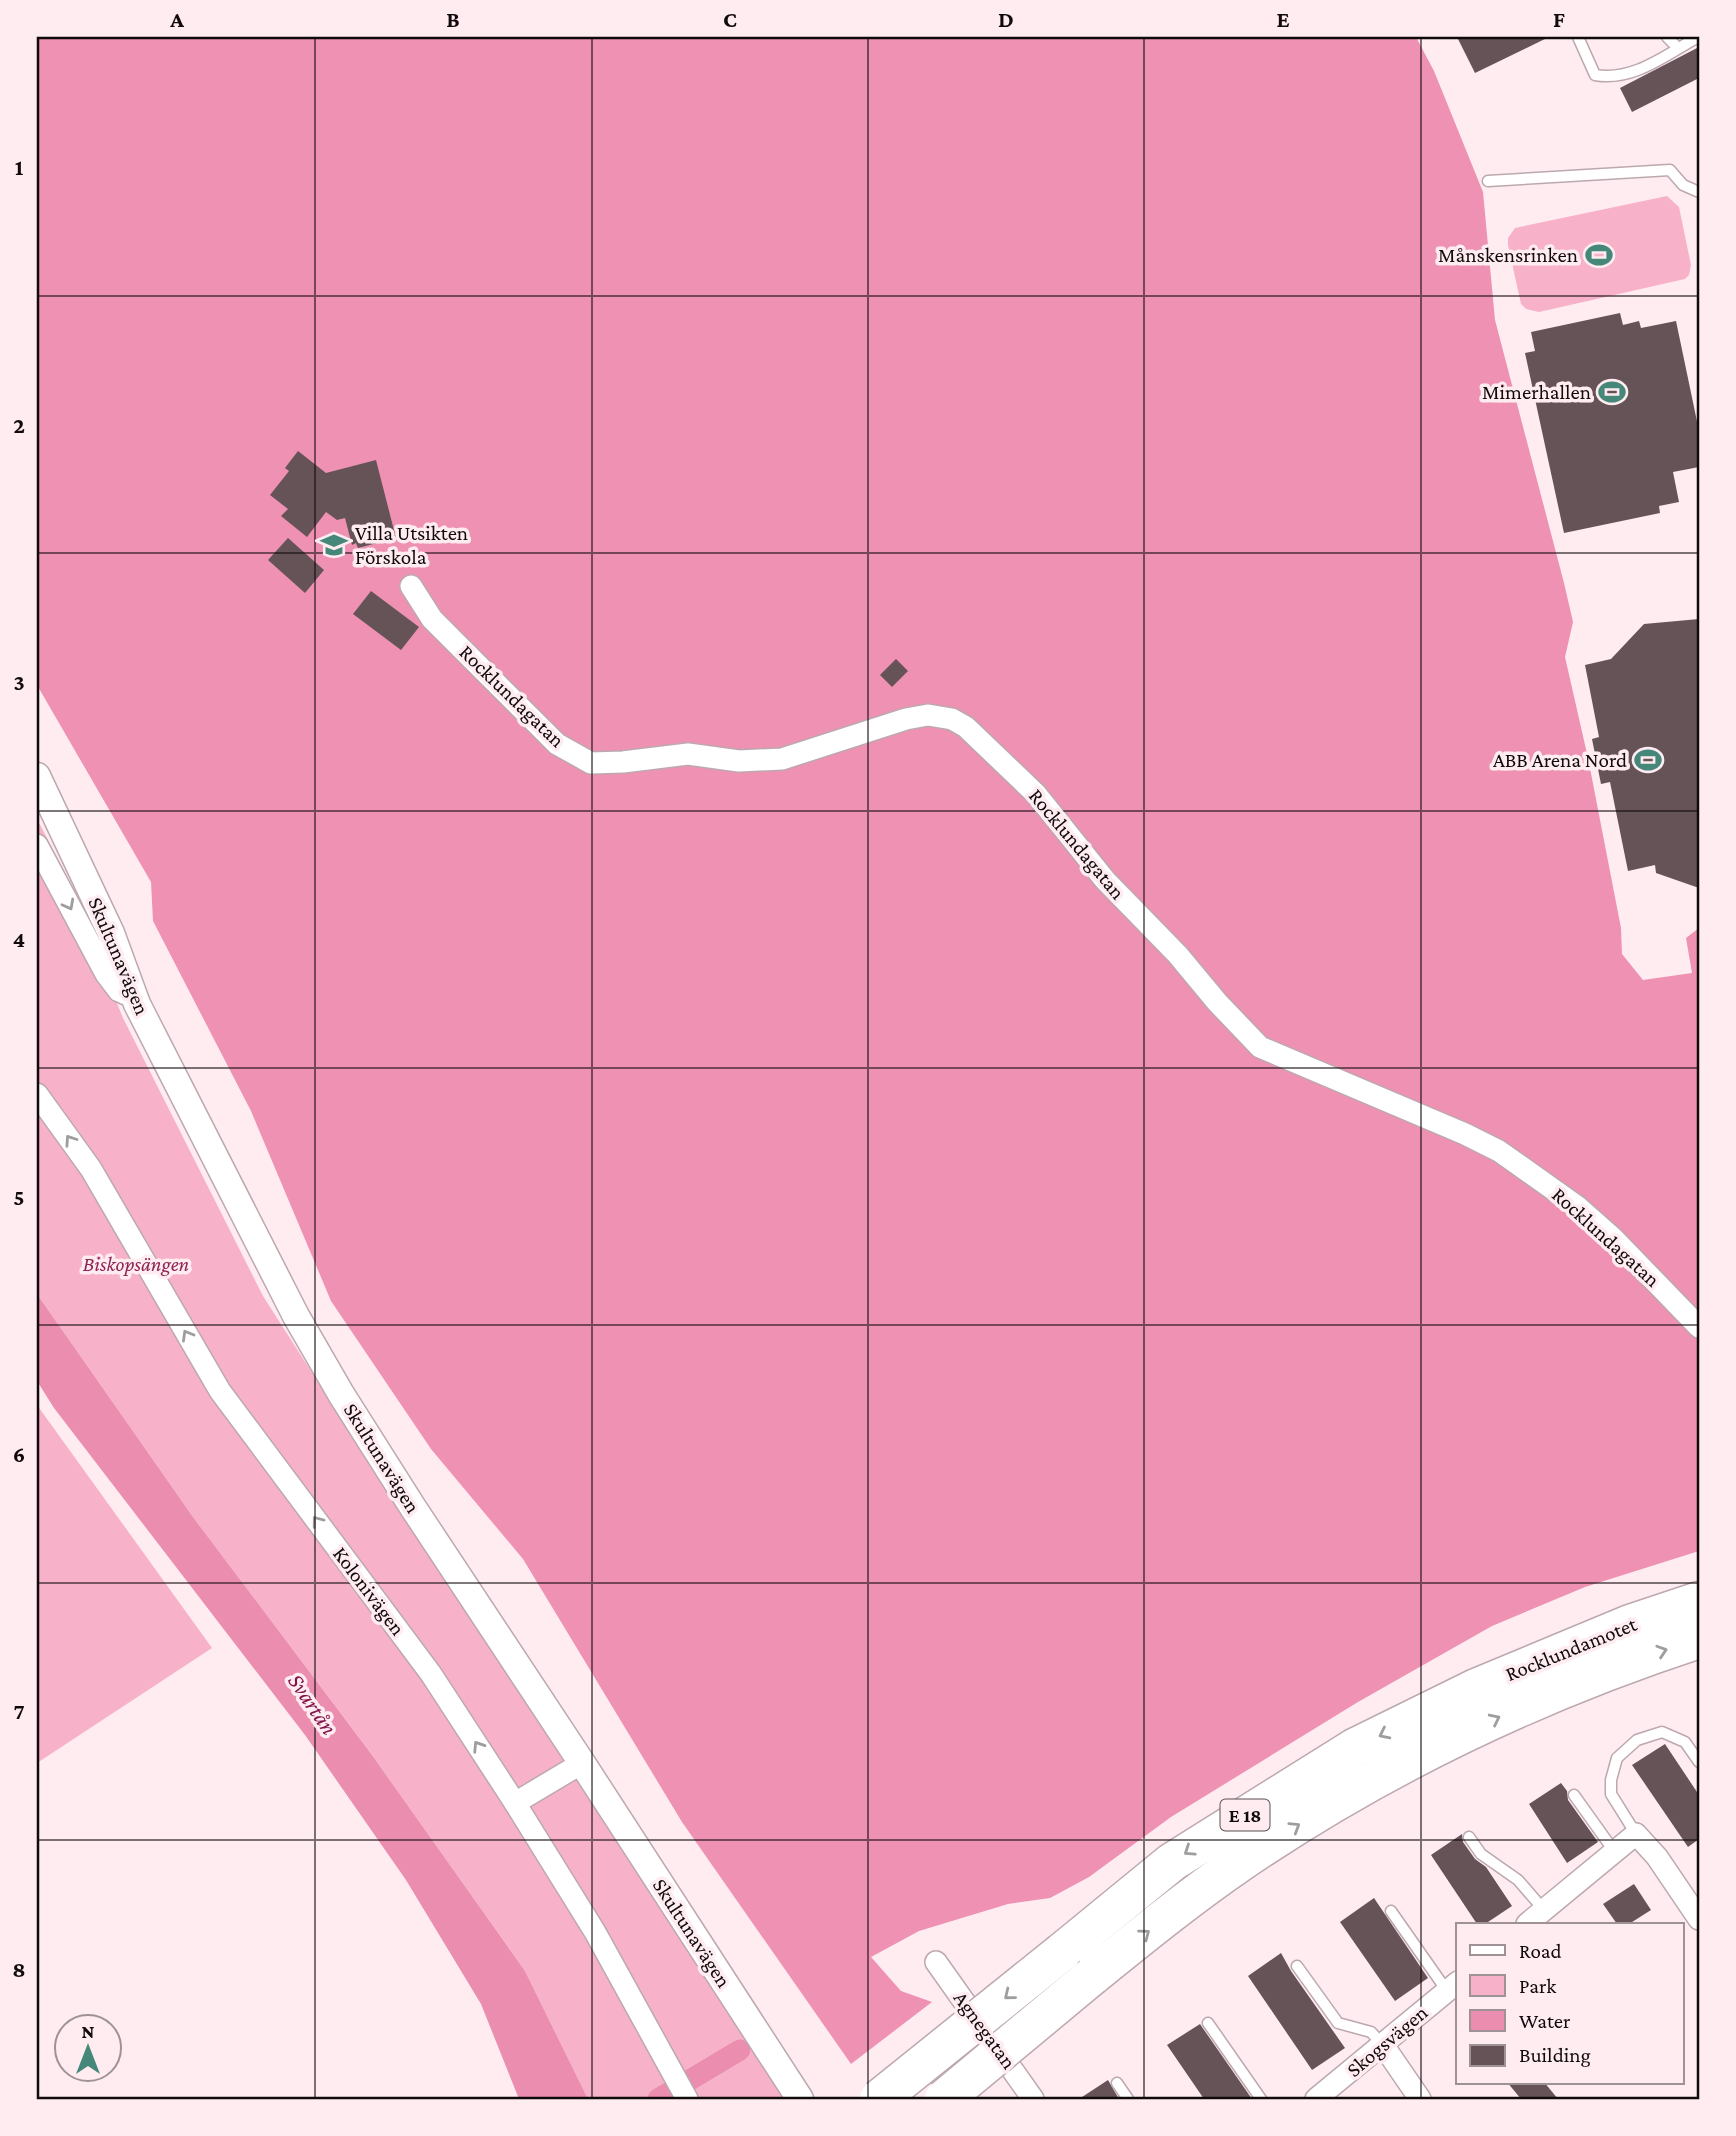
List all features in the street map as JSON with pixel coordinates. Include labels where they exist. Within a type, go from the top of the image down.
[{"type":"highway","name":"Rocklundamotet","points":[[879,2099],[1172,1862],[1354,1748],[1476,1688],[1630,1624],[1699,1601]]},
{"type":"highway","name":"E 18","points":[[944,2099],[1091,1976],[1237,1864],[1318,1812],[1499,1716],[1625,1663],[1699,1639]]},
{"type":"street","name":"Rocklundagatan","points":[[411,586],[432,619],[557,744],[591,763],[688,754],[740,761],[782,759],[906,719],[929,715],[952,719],[966,727],[1036,794],[1105,880],[1178,955],[1217,1002],[1260,1047],[1499,1151],[1578,1207],[1613,1238],[1699,1327]]},
{"type":"street","name":"Skultunavägen","points":[[37,776],[111,933],[135,998],[296,1316],[412,1506],[800,2099]]},
{"type":"street","points":[[37,845],[106,974],[120,991],[135,998]]},
{"type":"street","name":"Kolonivägen","points":[[37,1094],[91,1169],[220,1391],[431,1674],[515,1803],[595,1932],[685,2095]]},
{"type":"street","points":[[515,1803],[582,1763]]},
{"type":"street","points":[[1539,1918],[1627,1841],[1657,1857],[1690,1892],[1699,1919]]},
{"type":"street","name":"Agnegatan","points":[[936,1962],[1033,2099]]},
{"type":"street","name":"Skogsvägen","points":[[1316,2099],[1452,1987]]},
{"type":"street","points":[[1383,2045],[1420,2099]]},
{"type":"lane","points":[[1578,37],[1595,75],[1603,76],[1628,75],[1698,37]]},
{"type":"lane","points":[[1667,37],[1678,48]]},
{"type":"lane","points":[[1488,181],[1670,170],[1683,185],[1699,192]]},
{"type":"lane","points":[[1627,1841],[1611,1794],[1611,1780],[1617,1758],[1637,1740],[1662,1732],[1685,1742],[1699,1762]]},
{"type":"lane","points":[[1574,1796],[1627,1841]]},
{"type":"lane","points":[[1469,1837],[1481,1854],[1518,1880],[1539,1918]]},
{"type":"lane","points":[[1391,1911],[1452,1987]]},
{"type":"lane","points":[[1297,1966],[1338,2022],[1371,2032],[1383,2045]]},
{"type":"lane","points":[[1208,2023],[1261,2099]]},
{"type":"lane","points":[[1117,2083],[1128,2099]]},
{"type":"green space","name":"Månskensrinken","points":[[1667,196],[1679,207],[1691,265],[1689,275],[1685,279],[1539,312],[1526,309],[1521,304],[1508,245],[1508,238],[1515,228]]},
{"type":"green space","name":"Biskopsängen","points":[[37,819],[63,869],[123,1018],[263,1296],[439,1571],[601,1810],[786,2099],[588,2099],[525,1971],[372,1755],[193,1517],[37,1294]]},
{"type":"green space","points":[[37,1405],[212,1648],[37,1763]]},
{"type":"shaded area","points":[[37,37],[1416,37],[1434,71],[1483,192],[1495,320],[1573,622],[1565,657],[1621,928],[1622,954],[1643,980],[1692,973],[1686,938],[1699,928],[1699,1551],[1585,1587],[1492,1626],[1358,1702],[1171,1817],[1089,1877],[1050,1898],[1008,1904],[919,1931],[871,1957],[901,1991],[932,2002],[851,2064],[682,1822],[523,1559],[431,1449],[331,1301],[251,1111],[153,921],[151,882],[37,685]]},
{"type":"water","name":"Svartån","points":[[37,1294],[193,1517],[372,1755],[525,1971],[588,2099],[519,2099],[481,2004],[406,1880],[305,1735],[54,1408],[37,1381]]},
{"type":"building","points":[[1457,37],[1549,37],[1475,73]]},
{"type":"building","points":[[1699,47],[1699,78],[1632,112],[1620,88]]},
{"type":"building","name":"Mimerhallen","points":[[1620,313],[1623,325],[1639,321],[1641,328],[1676,321],[1699,431],[1699,467],[1673,472],[1679,502],[1659,506],[1660,513],[1564,533],[1525,353],[1535,351],[1531,332]]},
{"type":"building","points":[[298,451],[326,473],[376,460],[396,538],[358,548],[356,543],[352,545],[345,518],[337,520],[326,512],[307,537],[281,516],[288,509],[270,495],[289,471],[285,468]]},
{"type":"building","points":[[288,538],[324,570],[305,593],[268,560]]},
{"type":"building","points":[[371,591],[419,627],[401,650],[353,614]]},
{"type":"building","name":"ABB Arena Nord","points":[[1699,619],[1699,888],[1656,873],[1655,865],[1628,871],[1610,782],[1601,784],[1592,739],[1599,737],[1585,665],[1611,659],[1644,624]]},
{"type":"building","points":[[896,659],[908,671],[892,687],[880,675]]},
{"type":"building","points":[[1665,1744],[1699,1795],[1699,1839],[1688,1847],[1632,1765]]},
{"type":"building","points":[[1561,1783],[1567,1791],[1568,1800],[1598,1842],[1567,1863],[1529,1804]]},
{"type":"building","points":[[1462,1834],[1463,1842],[1475,1859],[1486,1867],[1512,1906],[1486,1923],[1476,1923],[1431,1855]]},
{"type":"building","points":[[1634,1884],[1651,1910],[1631,1923],[1616,1923],[1603,1904]]},
{"type":"building","points":[[1374,1898],[1428,1978],[1395,2001],[1340,1922]]},
{"type":"building","points":[[1281,1953],[1345,2048],[1312,2070],[1248,1976]]},
{"type":"building","points":[[1200,2024],[1252,2099],[1204,2099],[1167,2045]]},
{"type":"building","points":[[1108,2080],[1119,2099],[1079,2099]]},
{"type":"building","points":[[1509,2084],[1546,2084],[1558,2099],[1521,2099]]},
{"type":"waterway","points":[[658,2099],[740,2050]]},
{"type":"place","name":"Månskensrinken","points":[[1599,255]]},
{"type":"place","name":"Mimerhallen","points":[[1612,392]]},
{"type":"place","name":"Villa Utsikten Förskola","points":[[334,545]]},
{"type":"place","name":"ABB Arena Nord","points":[[1648,760]]}]
